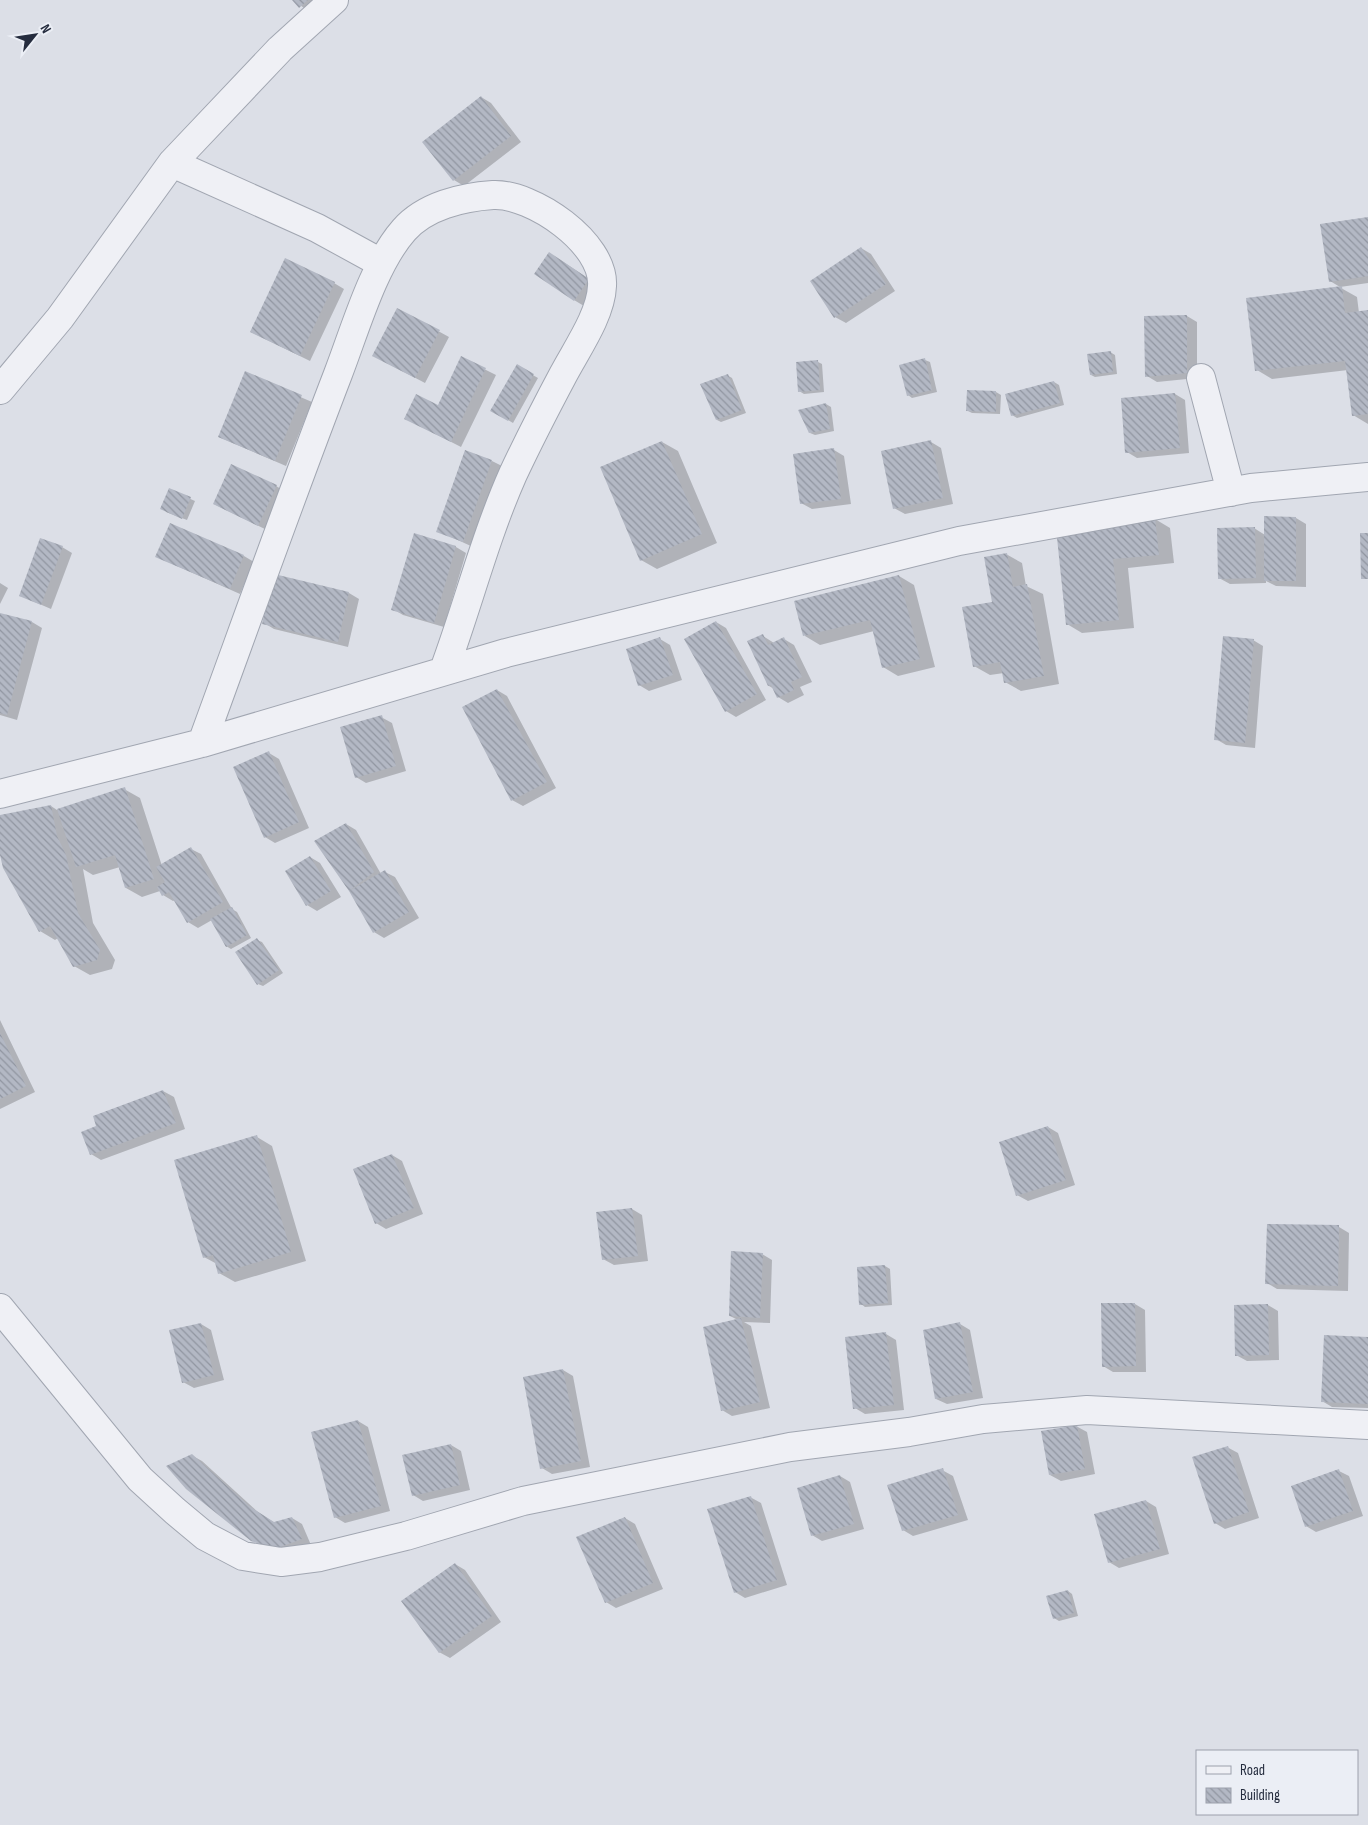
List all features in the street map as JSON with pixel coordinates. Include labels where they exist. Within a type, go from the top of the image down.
[{"type":"street","points":[[0,390],[60,318],[172,163],[280,49],[334,0]]},
{"type":"street","points":[[172,163],[317,228],[381,263]]},
{"type":"street","points":[[202,742],[314,436],[381,263],[405,229],[434,208],[463,199],[497,195],[523,202],[552,215],[581,239],[598,262],[603,285],[593,319],[512,476],[444,670]]},
{"type":"street","points":[[1201,378],[1231,492]]},
{"type":"street","points":[[0,794],[202,742],[506,653],[959,541],[1231,492],[1368,476]]},
{"type":"street","points":[[0,1308],[140,1479],[175,1511],[205,1536],[243,1556],[281,1562],[320,1557],[406,1536],[542,1497],[790,1447],[909,1432],[982,1419],[1087,1410],[1368,1425]]},
{"type":"building","points":[[292,0],[308,0],[299,8]]},
{"type":"building","points":[[481,96],[511,136],[453,181],[422,142]]},
{"type":"building","points":[[1368,217],[1368,276],[1329,282],[1320,224]]},
{"type":"building","points":[[861,247],[886,284],[834,318],[810,281]]},
{"type":"building","points":[[549,252],[589,279],[574,301],[534,274]]},
{"type":"building","points":[[285,258],[335,282],[300,356],[250,332]]},
{"type":"building","points":[[1342,286],[1345,313],[1368,310],[1368,414],[1352,416],[1345,361],[1255,371],[1246,298]]},
{"type":"building","points":[[397,308],[440,330],[415,378],[372,356]]},
{"type":"building","points":[[1187,315],[1187,373],[1145,377],[1144,316]]},
{"type":"building","points":[[1111,351],[1113,372],[1090,375],[1087,354]]},
{"type":"building","points":[[461,356],[486,368],[451,442],[404,419],[416,394],[438,405]]},
{"type":"building","points":[[925,358],[932,390],[907,396],[899,365]]},
{"type":"building","points":[[818,360],[820,390],[798,392],[796,362]]},
{"type":"building","points":[[517,364],[534,374],[508,421],[490,411]]},
{"type":"building","points":[[245,371],[302,395],[275,461],[218,437]]},
{"type":"building","points":[[728,374],[742,410],[716,420],[700,384]]},
{"type":"building","points":[[1054,381],[1060,403],[1011,416],[1005,394]]},
{"type":"building","points":[[967,390],[996,391],[996,412],[966,411]]},
{"type":"building","points":[[1175,393],[1180,448],[1125,453],[1121,398]]},
{"type":"building","points":[[826,403],[830,429],[809,433],[798,410]]},
{"type":"building","points":[[931,440],[943,498],[893,509],[881,451]]},
{"type":"building","points":[[662,441],[702,534],[640,561],[600,467]]},
{"type":"building","points":[[834,448],[841,499],[800,504],[793,454]]},
{"type":"building","points":[[465,450],[492,460],[463,542],[436,532]]},
{"type":"building","points":[[231,464],[277,485],[258,526],[213,504]]},
{"type":"building","points":[[169,488],[191,497],[182,519],[160,509]]},
{"type":"building","points":[[1264,516],[1296,517],[1296,581],[1264,581]]},
{"type":"building","points":[[1155,518],[1159,555],[1113,559],[1119,620],[1066,625],[1056,528]]},
{"type":"building","points":[[170,523],[244,555],[230,589],[155,557]]},
{"type":"building","points":[[1255,527],[1256,578],[1218,579],[1217,528]]},
{"type":"building","points":[[414,533],[456,546],[434,623],[391,610]]},
{"type":"building","points":[[1360,533],[1368,533],[1368,579],[1361,579]]},
{"type":"building","points":[[40,538],[63,546],[41,605],[19,596]]},
{"type":"building","points":[[1007,553],[1013,587],[1027,584],[1044,676],[1004,683],[1000,662],[973,667],[962,607],[992,602],[984,557]]},
{"type":"building","points":[[274,574],[349,592],[338,642],[262,624]]},
{"type":"building","points":[[899,575],[920,659],[882,668],[870,620],[803,636],[794,601]]},
{"type":"building","points":[[0,613],[32,621],[7,715],[0,713]]},
{"type":"building","points":[[716,621],[757,694],[725,712],[684,639]]},
{"type":"building","points":[[763,634],[768,645],[784,637],[802,677],[791,682],[794,690],[777,698],[771,685],[768,686],[747,641]]},
{"type":"building","points":[[1223,636],[1254,639],[1245,743],[1214,740]]},
{"type":"building","points":[[660,637],[673,675],[638,686],[626,649]]},
{"type":"building","points":[[497,689],[547,782],[511,801],[462,707]]},
{"type":"building","points":[[382,715],[396,766],[355,778],[340,727]]},
{"type":"building","points":[[269,751],[299,822],[264,838],[233,767]]},
{"type":"building","points":[[125,787],[154,879],[125,888],[115,855],[76,867],[57,809]]},
{"type":"building","points":[[51,805],[57,836],[66,855],[78,913],[100,950],[97,960],[73,967],[50,926],[39,932],[3,868],[0,855],[0,815]]},
{"type":"building","points":[[346,823],[374,872],[349,891],[314,841]]},
{"type":"building","points":[[191,847],[223,902],[187,923],[169,892],[162,896],[157,887],[165,882],[156,867]]},
{"type":"building","points":[[310,856],[331,891],[306,906],[285,871]]},
{"type":"building","points":[[385,870],[409,912],[373,933],[349,891]]},
{"type":"building","points":[[232,907],[247,935],[226,947],[210,919]]},
{"type":"building","points":[[257,938],[279,970],[257,985],[235,952]]},
{"type":"building","points":[[0,1033],[26,1086],[0,1099]]},
{"type":"building","points":[[163,1090],[176,1123],[90,1155],[81,1132],[96,1126],[93,1116]]},
{"type":"building","points":[[1048,1126],[1066,1180],[1016,1196],[999,1142]]},
{"type":"building","points":[[257,1135],[291,1252],[218,1274],[213,1255],[203,1258],[174,1160]]},
{"type":"building","points":[[392,1154],[414,1208],[375,1224],[353,1169]]},
{"type":"building","points":[[632,1208],[638,1256],[602,1260],[596,1212]]},
{"type":"building","points":[[1267,1224],[1339,1225],[1338,1286],[1265,1284]]},
{"type":"building","points":[[731,1251],[763,1253],[760,1318],[729,1316]]},
{"type":"building","points":[[885,1265],[888,1303],[859,1305],[857,1267]]},
{"type":"building","points":[[1101,1303],[1135,1303],[1136,1366],[1102,1367]]},
{"type":"building","points":[[1268,1304],[1269,1355],[1235,1356],[1234,1305]]},
{"type":"building","points":[[741,1318],[760,1402],[721,1411],[703,1327]]},
{"type":"building","points":[[960,1322],[973,1392],[935,1399],[923,1330]]},
{"type":"building","points":[[201,1323],[214,1375],[182,1383],[169,1330]]},
{"type":"building","points":[[886,1332],[894,1405],[853,1409],[845,1337]]},
{"type":"building","points":[[1324,1335],[1368,1337],[1368,1404],[1321,1402]]},
{"type":"building","points":[[563,1369],[581,1461],[540,1469],[523,1377]]},
{"type":"building","points":[[358,1420],[381,1506],[334,1518],[311,1432]]},
{"type":"building","points":[[1077,1425],[1085,1469],[1049,1475],[1041,1431]]},
{"type":"building","points":[[451,1444],[460,1485],[412,1496],[402,1455]]},
{"type":"building","points":[[1228,1446],[1249,1512],[1214,1524],[1192,1457]]},
{"type":"building","points":[[192,1454],[249,1506],[274,1522],[292,1517],[302,1539],[275,1549],[251,1541],[186,1489],[166,1466]]},
{"type":"building","points":[[943,1468],[958,1515],[902,1531],[887,1485]]},
{"type":"building","points":[[1339,1469],[1353,1511],[1305,1527],[1291,1486]]},
{"type":"building","points":[[840,1475],[854,1524],[811,1536],[797,1488]]},
{"type":"building","points":[[751,1496],[777,1580],[734,1593],[707,1509]]},
{"type":"building","points":[[1146,1500],[1160,1549],[1108,1563],[1094,1514]]},
{"type":"building","points":[[625,1517],[653,1583],[605,1603],[576,1537]]},
{"type":"building","points":[[455,1563],[492,1616],[439,1653],[401,1601]]},
{"type":"building","points":[[1068,1590],[1074,1613],[1053,1619],[1046,1596]]}]
